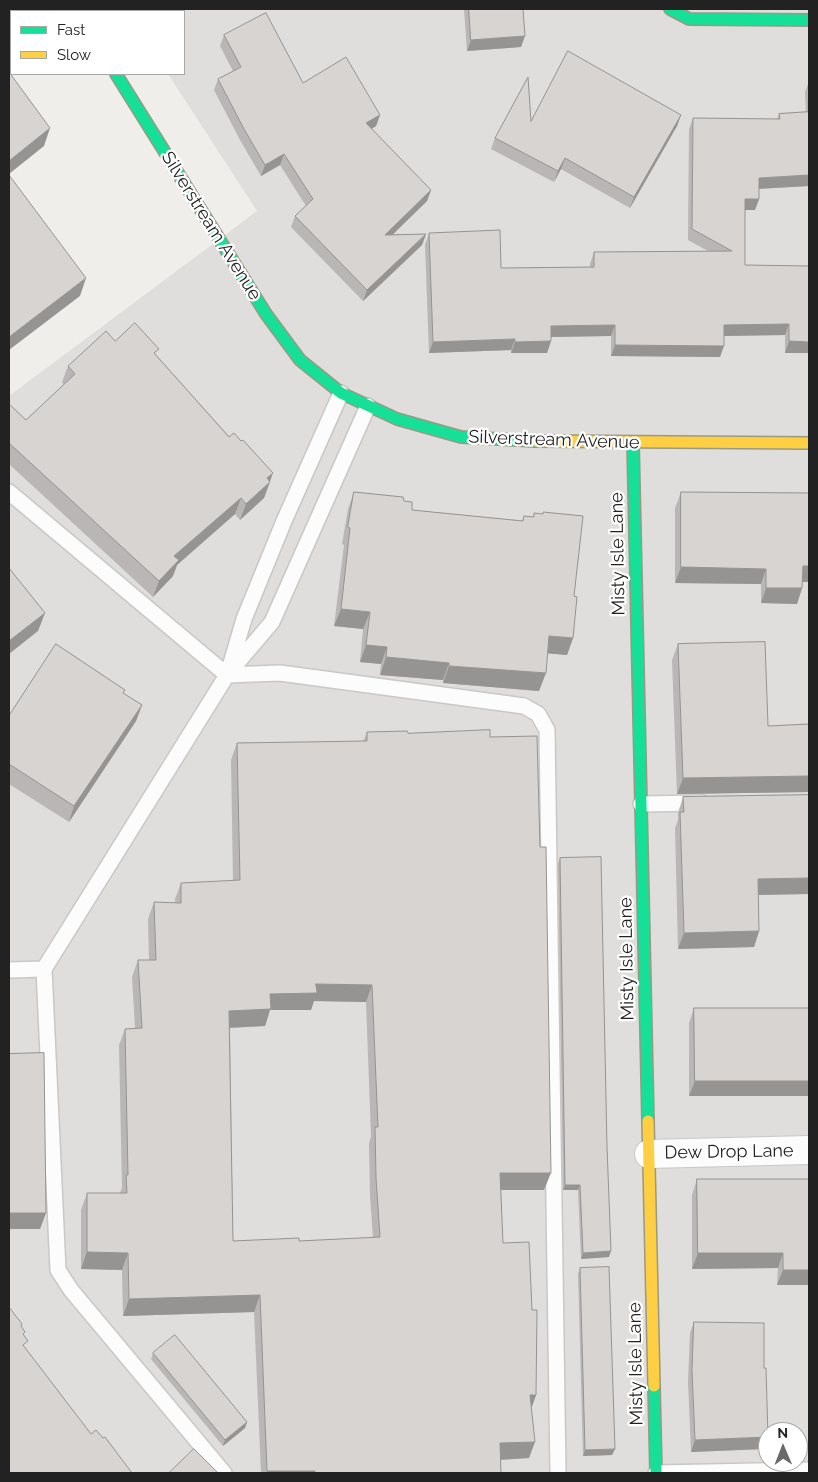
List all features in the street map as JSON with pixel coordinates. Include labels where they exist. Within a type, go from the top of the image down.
[{"type":"street","points":[[670,9],[690,19],[809,20]]},
{"type":"street","name":"Silverstream Avenue","points":[[117,75],[266,314],[300,360],[341,393],[397,419],[461,437],[524,441],[633,443],[809,443]]},
{"type":"street","name":"Misty Isle Lane","points":[[633,443],[656,1473]]},
{"type":"street","name":"Dew Drop Lane","points":[[649,1154],[809,1150]]},
{"type":"lane","points":[[227,675],[244,619],[276,538],[341,393]]},
{"type":"lane","points":[[224,1473],[70,1290],[58,1270],[44,969],[227,675],[272,622],[368,406]]},
{"type":"lane","points":[[9,492],[227,675],[280,673],[524,706],[538,714],[547,730],[558,1473]]},
{"type":"lane","points":[[641,804],[720,802]]},
{"type":"lane","points":[[9,970],[44,969]]},
{"type":"lane","points":[[656,1473],[809,1470]]},
{"type":"shaded area","points":[[127,9],[809,9],[809,1473],[9,1473],[9,396],[257,211],[169,75],[185,75],[185,10]]},
{"type":"building","points":[[469,9],[523,9],[525,36],[471,40]]},
{"type":"building","points":[[266,13],[303,83],[346,57],[380,115],[366,123],[431,190],[385,235],[426,234],[367,290],[295,216],[313,199],[284,154],[265,165],[218,79],[241,67],[224,35]]},
{"type":"building","points":[[568,51],[681,115],[634,197],[565,158],[558,171],[495,138],[528,77],[531,121]]},
{"type":"building","points":[[9,72],[50,128],[9,161]]},
{"type":"building","points":[[809,112],[809,175],[759,178],[759,199],[745,199],[745,265],[809,266],[809,342],[789,341],[789,324],[724,325],[724,346],[615,345],[615,325],[551,326],[551,341],[515,342],[515,339],[433,342],[429,233],[500,230],[501,268],[594,267],[594,252],[732,251],[692,229],[693,118],[780,119],[779,114]]},
{"type":"building","points":[[9,175],[86,278],[9,337]]},
{"type":"building","points":[[135,323],[159,349],[154,353],[229,437],[234,433],[241,441],[243,440],[273,473],[267,478],[270,482],[246,504],[241,498],[174,556],[179,560],[159,581],[9,443],[9,404],[26,420],[75,374],[68,366],[106,331],[115,341]]},
{"type":"building","points":[[354,492],[403,497],[404,501],[412,502],[412,510],[523,521],[524,516],[534,517],[534,513],[543,514],[543,512],[583,516],[574,596],[577,597],[573,638],[549,636],[546,673],[449,666],[449,663],[386,657],[387,647],[366,645],[370,612],[341,609],[350,528],[348,527]]},
{"type":"building","points":[[681,492],[809,493],[809,566],[803,566],[802,588],[766,588],[766,569],[681,567]]},
{"type":"building","points":[[9,568],[45,613],[9,641]]},
{"type":"building","points":[[765,642],[768,726],[809,724],[809,776],[683,778],[678,644]]},
{"type":"building","points":[[56,644],[125,690],[123,693],[142,705],[74,806],[9,764],[9,716]]},
{"type":"building","points":[[490,730],[490,737],[537,736],[540,847],[546,847],[551,1173],[500,1173],[503,1243],[529,1242],[532,1310],[537,1310],[536,1395],[530,1395],[535,1442],[500,1443],[501,1473],[315,1473],[315,1471],[267,1471],[260,1295],[129,1299],[128,1253],[87,1252],[87,1193],[127,1193],[125,1029],[142,1028],[138,960],[156,960],[154,902],[181,903],[181,883],[240,880],[237,743],[367,741],[367,732],[407,731],[408,733]],"holes":[[[316,984],[372,985],[378,1127],[375,1127],[376,1178],[380,1237],[299,1241],[299,1238],[233,1241],[229,1011],[271,1009],[270,994],[317,993]]]},
{"type":"building","points":[[809,795],[809,878],[758,879],[759,931],[684,933],[680,812],[684,812],[683,797]]},
{"type":"building","points":[[601,857],[611,1251],[583,1253],[580,1185],[565,1185],[560,858]]},
{"type":"building","points":[[694,1008],[809,1008],[809,1081],[695,1081]]},
{"type":"building","points":[[44,1053],[46,1213],[9,1213],[9,1054]]},
{"type":"building","points":[[697,1179],[809,1179],[809,1270],[783,1270],[783,1253],[698,1253]]},
{"type":"building","points":[[609,1267],[615,1449],[585,1450],[580,1268]]},
{"type":"building","points":[[9,1307],[22,1324],[21,1326],[25,1332],[23,1334],[28,1341],[23,1345],[91,1434],[96,1430],[103,1438],[105,1437],[132,1473],[9,1473]]},
{"type":"building","points":[[694,1322],[764,1323],[764,1368],[766,1368],[768,1422],[758,1422],[758,1437],[695,1440],[692,1371]]},
{"type":"building","points":[[175,1335],[247,1422],[225,1440],[153,1353]]},
{"type":"building","points":[[194,1449],[218,1473],[169,1473]]},
{"type":"traffic: fast","points":[[670,9],[689,19],[809,20]]},
{"type":"traffic: fast","points":[[117,75],[266,314],[300,360],[341,393],[397,419],[461,437],[536,441]]},
{"type":"traffic: fast","points":[[633,443],[648,1121]]},
{"type":"traffic: fast","points":[[654,1386],[656,1473]]},
{"type":"traffic: slow","points":[[536,441],[809,443]]},
{"type":"traffic: slow","points":[[648,1121],[654,1386]]}]
